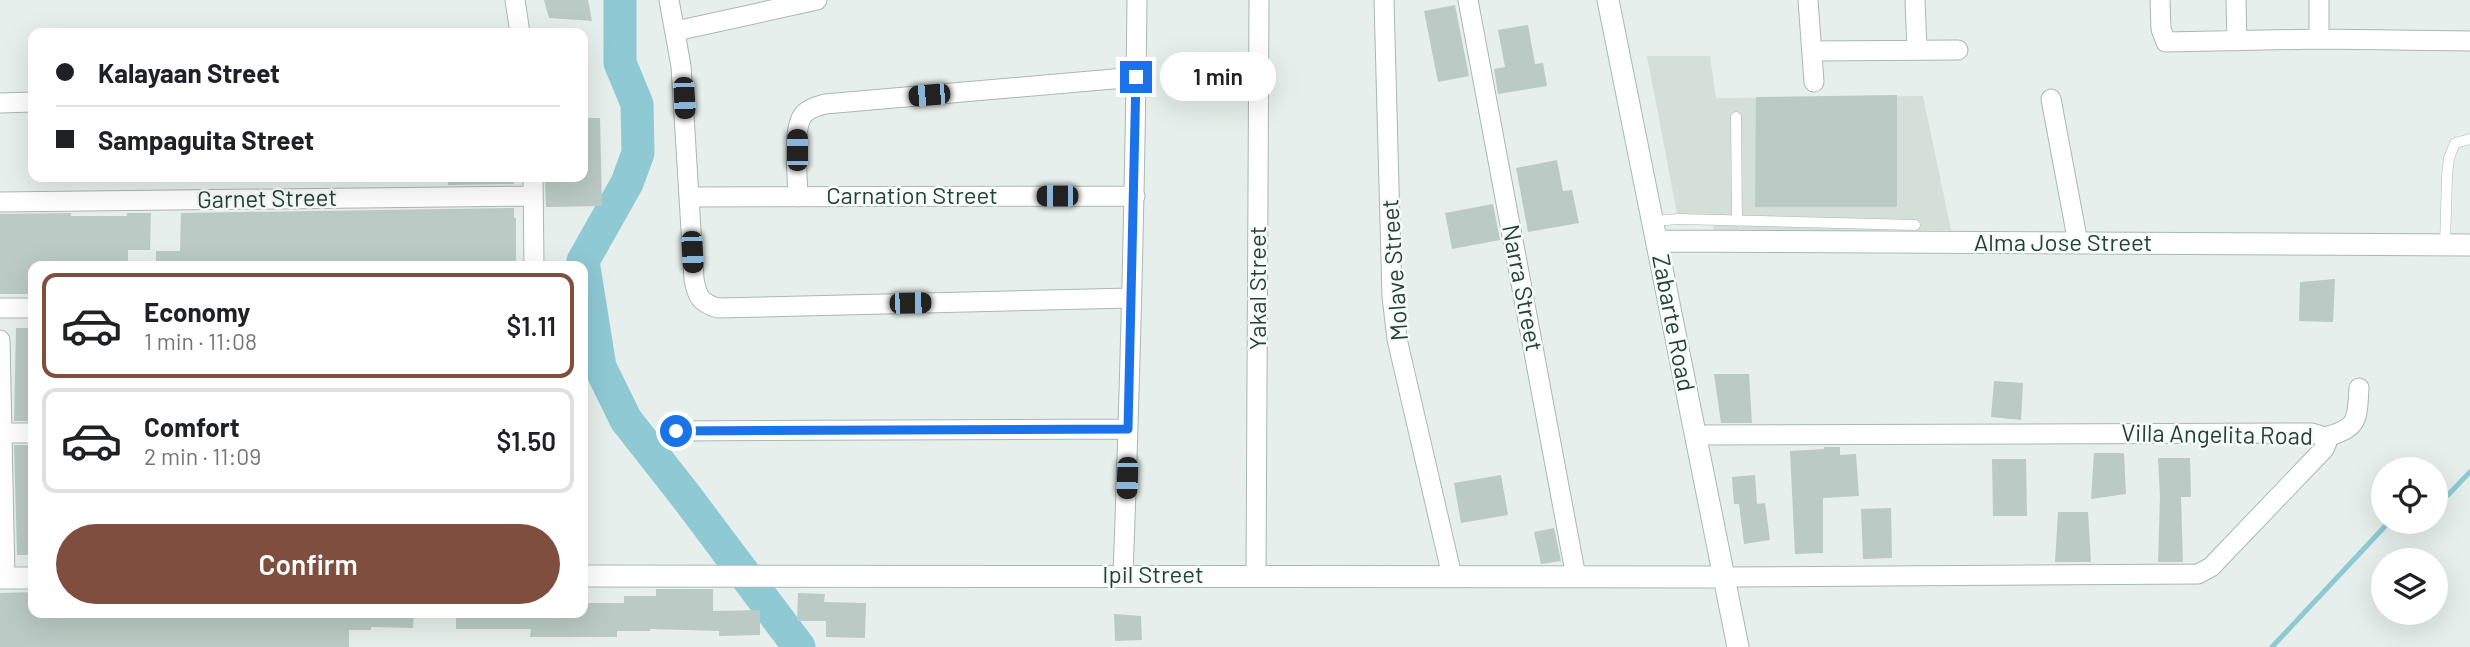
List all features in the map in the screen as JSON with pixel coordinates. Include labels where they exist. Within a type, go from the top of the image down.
[{"type":"street","points":[[515,0],[519,28]]},
{"type":"street","points":[[669,0],[681,66],[694,279],[696,293],[701,301],[718,308],[1130,298]]},
{"type":"street","points":[[676,31],[817,0]]},
{"type":"street","points":[[1123,575],[1135,196],[1137,0]]},
{"type":"street","name":"Yakal Street","points":[[1256,575],[1259,0]]},
{"type":"street","name":"Molave Street","points":[[1384,0],[1397,339],[1452,576]]},
{"type":"street","name":"Narra Street","points":[[1468,0],[1576,577]]},
{"type":"street","name":"Zabarte Road","points":[[1608,0],[1738,647]]},
{"type":"street","points":[[1808,0],[1814,82]]},
{"type":"street","points":[[1915,0],[1917,50]]},
{"type":"street","points":[[2160,0],[2161,29],[2166,42],[2319,39],[2470,41]]},
{"type":"street","points":[[2236,0],[2236,41]]},
{"type":"street","points":[[2319,0],[2319,39]]},
{"type":"street","points":[[1812,51],[1958,50]]},
{"type":"street","points":[[798,197],[797,127],[805,113],[813,107],[1136,77]]},
{"type":"street","points":[[2051,99],[2078,243]]},
{"type":"street","points":[[0,103],[28,102]]},
{"type":"street","points":[[533,186],[534,261]]},
{"type":"street","name":"Garnet Street","points":[[0,202],[533,186]]},
{"type":"street","name":"Carnation Street","points":[[689,197],[1135,196]]},
{"type":"street","name":"Alma Jose Street","points":[[1654,231],[2078,243],[2470,245]]},
{"type":"street","points":[[0,308],[28,308]]},
{"type":"street","points":[[0,340],[4,433],[3,578],[28,578]]},
{"type":"street","points":[[2325,436],[2345,431],[2352,426],[2357,418],[2359,388]]},
{"type":"street","points":[[676,431],[1128,429]]},
{"type":"street","points":[[4,433],[28,433]]},
{"type":"street","name":"Villa Angelita Road","points":[[1695,435],[2312,433],[2325,436],[2327,442],[2324,449],[2211,567],[2198,574],[1724,577]]},
{"type":"street","name":"Ipil Street","points":[[588,576],[1724,577]]},
{"type":"lane","points":[[1737,117],[1737,221]]},
{"type":"lane","points":[[2445,245],[2449,158],[2455,143],[2470,139]]},
{"type":"lane","points":[[1654,231],[1737,221],[1915,225]]},
{"type":"shaded area","points":[[1647,56],[1710,56],[1716,98],[1923,96],[1951,230],[1714,231],[1713,223],[1679,224]]},
{"type":"building","points":[[544,0],[588,0],[592,21],[549,18]]},
{"type":"building","points":[[1455,5],[1469,76],[1438,82],[1424,11]]},
{"type":"building","points":[[1528,25],[1535,64],[1543,63],[1547,86],[1498,94],[1494,69],[1505,67],[1498,30]]},
{"type":"building","points":[[1897,95],[1897,207],[1755,207],[1756,97]]},
{"type":"building","points":[[588,118],[600,118],[602,206],[546,207],[545,182],[588,182]]},
{"type":"building","points":[[1557,160],[1563,191],[1572,190],[1579,223],[1528,232],[1516,168]]},
{"type":"building","points":[[448,182],[514,182],[514,184],[448,185]]},
{"type":"building","points":[[1493,204],[1500,240],[1452,249],[1445,213]]},
{"type":"building","points":[[514,208],[516,261],[156,261],[156,251],[180,251],[181,213]]},
{"type":"building","points":[[71,213],[71,216],[127,216],[127,213],[151,213],[150,250],[128,250],[128,261],[28,261],[28,294],[0,294],[0,214]]},
{"type":"building","points":[[2335,279],[2333,322],[2299,321],[2300,282]]},
{"type":"building","points":[[16,328],[28,328],[28,421],[14,421]]},
{"type":"building","points":[[1714,374],[1749,374],[1752,423],[1721,423]]},
{"type":"building","points":[[1994,381],[2023,383],[2021,420],[1991,417]]},
{"type":"building","points":[[14,445],[28,445],[28,555],[17,555]]},
{"type":"building","points":[[1840,447],[1840,455],[1856,454],[1859,496],[1823,498],[1823,553],[1795,554],[1790,451]]},
{"type":"building","points":[[2094,453],[2124,453],[2126,494],[2091,499]]},
{"type":"building","points":[[2158,458],[2190,458],[2191,497],[2181,497],[2183,562],[2158,562]]},
{"type":"building","points":[[1992,459],[2026,459],[2027,516],[1993,516]]},
{"type":"building","points":[[1501,475],[1508,515],[1461,523],[1454,483]]},
{"type":"building","points":[[1755,475],[1757,504],[1765,503],[1770,540],[1744,544],[1739,504],[1734,504],[1732,477]]},
{"type":"building","points":[[1891,508],[1892,558],[1863,559],[1861,509]]},
{"type":"building","points":[[2058,512],[2088,512],[2091,562],[2055,562]]},
{"type":"building","points":[[1554,528],[1561,561],[1541,564],[1534,532]]},
{"type":"building","points":[[656,589],[713,589],[713,611],[760,610],[760,635],[719,636],[719,631],[650,629],[617,631],[617,637],[530,637],[531,629],[456,629],[456,618],[588,618],[588,603],[624,603],[624,596],[656,596]]},
{"type":"building","points":[[28,592],[28,618],[414,618],[413,628],[371,627],[371,630],[349,630],[349,647],[0,647],[0,593]]},
{"type":"building","points":[[798,593],[825,594],[824,602],[866,603],[865,638],[826,637],[826,621],[797,621]]},
{"type":"building","points":[[1114,614],[1141,616],[1142,640],[1115,641]]},
{"type":"waterway","points":[[583,261],[627,183],[638,153],[637,104],[620,63],[620,0]]},
{"type":"waterway","points":[[588,292],[600,367],[626,420],[799,647]]},
{"type":"waterway","points":[[2448,495],[2470,472]]},
{"type":"waterway","points":[[2272,647],[2378,534]]},
{"type":"route","points":[[676,431],[1128,429],[1136,77]]}]
